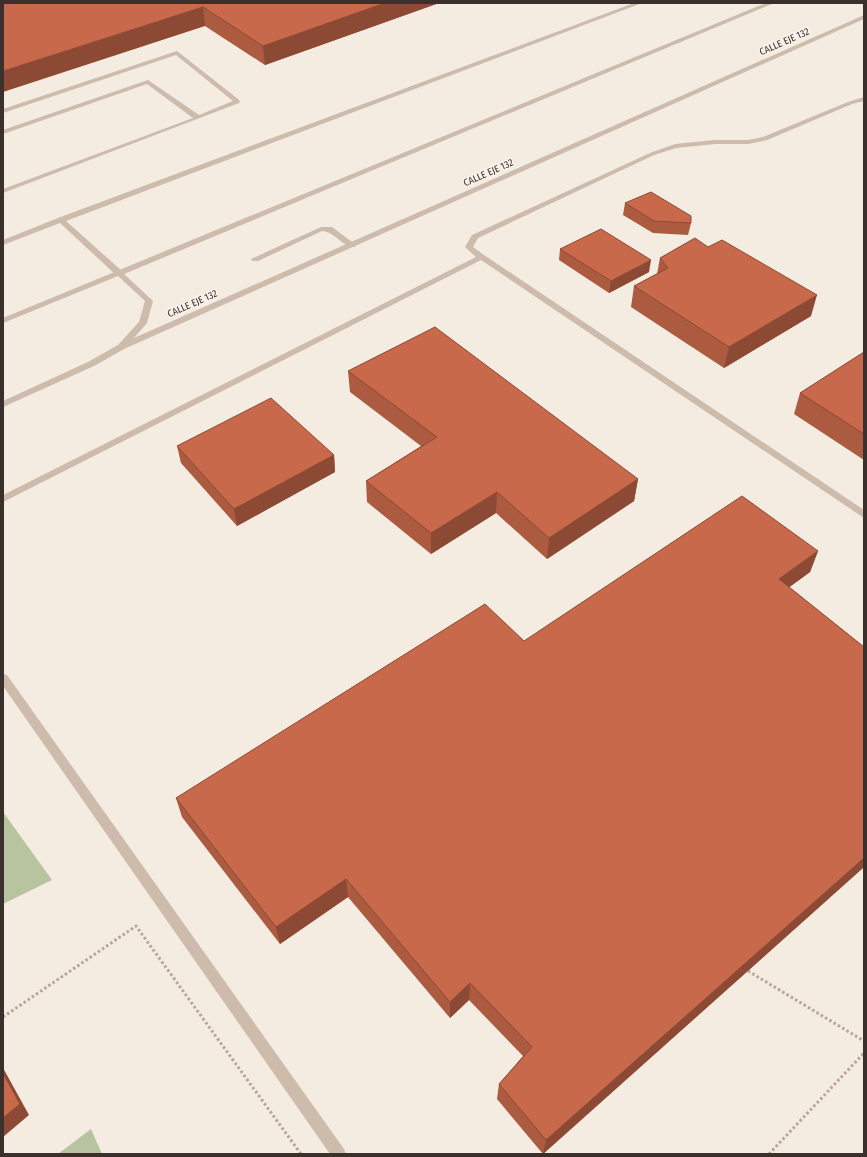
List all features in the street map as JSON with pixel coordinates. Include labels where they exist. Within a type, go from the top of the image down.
[{"type":"street","points":[[3,243],[639,3]]},
{"type":"street","points":[[3,321],[771,3]]},
{"type":"street","name":"CALLE EJE 132","points":[[3,404],[91,364],[121,347],[864,17]]},
{"type":"street","points":[[3,111],[177,53],[236,100],[234,104],[3,191]]},
{"type":"street","points":[[3,132],[148,82],[198,118]]},
{"type":"street","points":[[864,99],[850,102],[765,139],[748,142],[715,142],[675,146],[652,154],[475,237],[470,246],[481,257],[864,515]]},
{"type":"street","points":[[61,220],[119,273]]},
{"type":"street","points":[[255,259],[321,229],[329,229],[352,245]]},
{"type":"street","points":[[3,499],[481,257]]},
{"type":"street","name":"CALLE EJE 132","points":[[119,273],[149,301],[143,323],[121,347]]},
{"type":"street","points":[[3,678],[339,1154]]},
{"type":"path","points":[[3,1017],[136,926],[301,1154]]},
{"type":"path","points":[[748,971],[864,1041]]},
{"type":"path","points":[[769,1154],[864,1053]]},
{"type":"green space","points":[[3,812],[52,880],[3,904]]},
{"type":"green space","points":[[91,1129],[102,1154],[58,1154]]},
{"type":"building","points":[[3,3],[385,3],[263,46],[203,7],[3,71]]},
{"type":"building","points":[[651,192],[691,216],[691,223],[654,221],[625,203]]},
{"type":"building","points":[[601,229],[651,260],[611,281],[560,249]]},
{"type":"building","points":[[695,238],[708,247],[722,240],[817,295],[729,347],[634,286],[668,268],[660,258]]},
{"type":"building","points":[[435,327],[638,479],[549,538],[497,492],[431,533],[366,481],[437,437],[348,371]]},
{"type":"building","points":[[864,352],[864,434],[800,393]]},
{"type":"building","points":[[271,398],[334,455],[234,509],[177,446]]},
{"type":"building","points":[[742,496],[818,551],[779,579],[864,647],[864,858],[546,1140],[499,1084],[532,1047],[470,983],[450,1002],[346,879],[276,927],[176,798],[485,604],[524,641]]},
{"type":"building","points":[[3,1073],[20,1104],[3,1118]]}]
